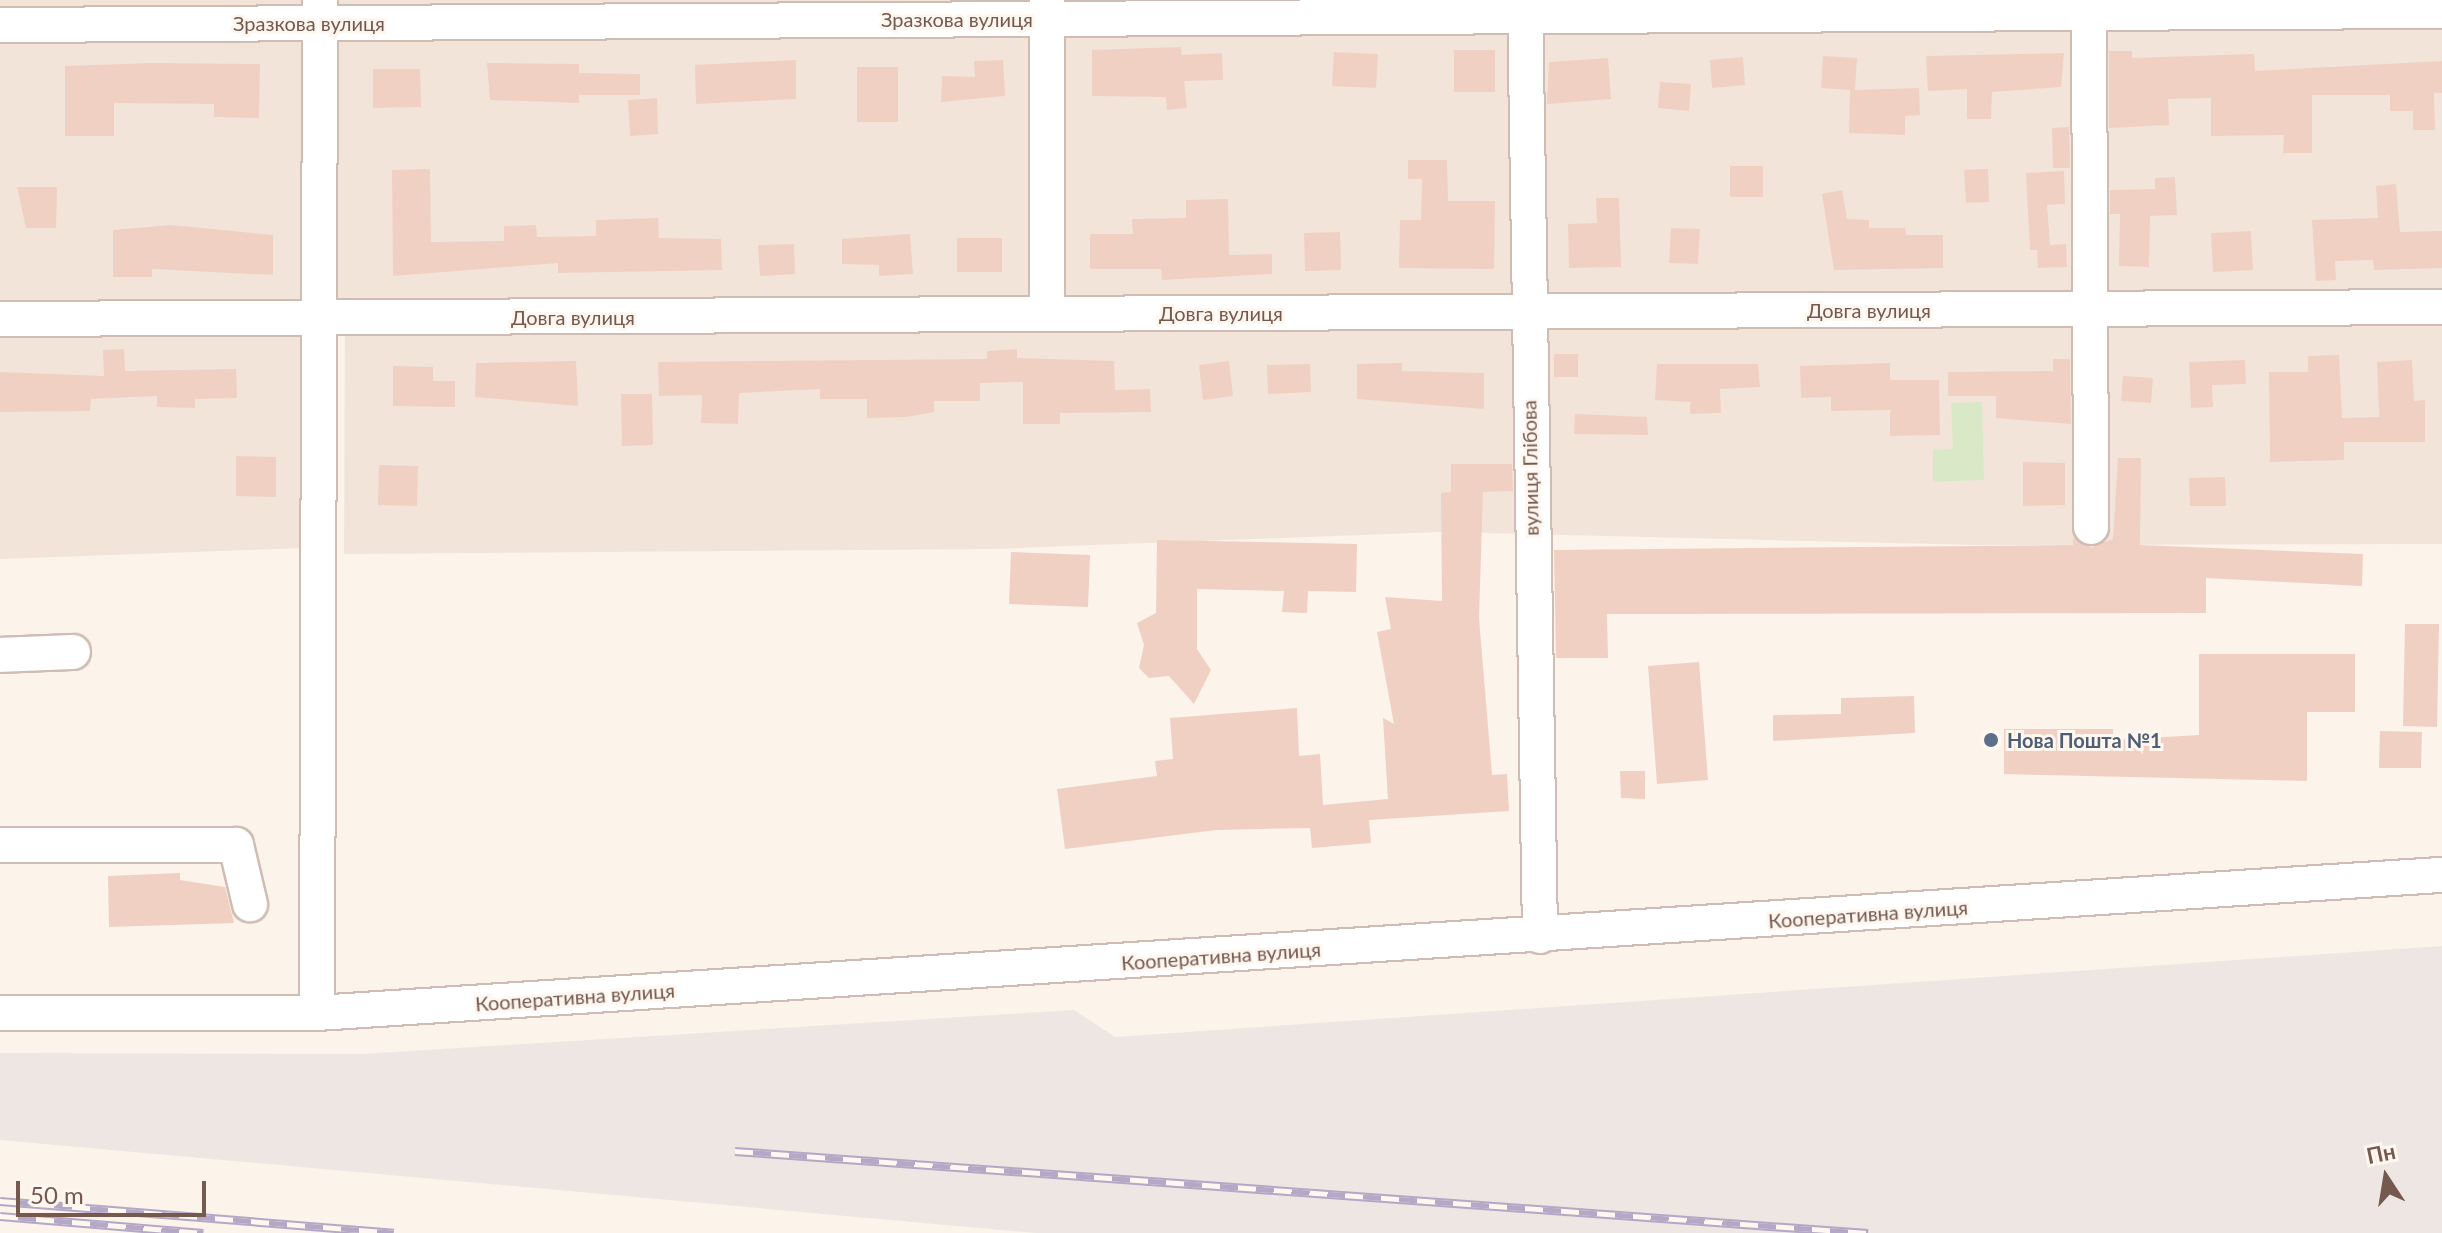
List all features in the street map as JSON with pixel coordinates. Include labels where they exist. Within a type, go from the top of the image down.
[{"type":"street","name":"Зразкова вулиця","points":[[0,25],[320,12],[2089,6],[2442,11]]},
{"type":"street","points":[[2089,6],[2091,527]]},
{"type":"street","name":"вулиця Глібова","points":[[1525,8],[1526,312],[1540,936]]},
{"type":"street","points":[[1047,9],[1047,314]]},
{"type":"street","points":[[317,1013],[320,12]]},
{"type":"street","name":"Довга вулиця","points":[[0,319],[2442,307]]},
{"type":"street","points":[[0,655],[73,652]]},
{"type":"street","points":[[0,845],[236,845],[250,904]]},
{"type":"street","name":"Кооперативна вулиця","points":[[0,1013],[317,1013],[1540,936],[2442,875]]},
{"type":"shaded area","points":[[0,0],[2442,0],[2442,544],[1979,545],[1440,532],[989,549],[344,554],[345,299],[0,304]]},
{"type":"shaded area","points":[[307,334],[306,548],[0,559],[0,336]]},
{"type":"shaded area","points":[[2442,946],[2442,1233],[1036,1233],[0,1140],[0,1053],[362,1054],[1074,1010],[1115,1037]]},
{"type":"green space","points":[[1982,402],[1984,480],[1933,482],[1933,450],[1953,449],[1951,403]]},
{"type":"building","points":[[1181,47],[1182,55],[1222,53],[1223,80],[1184,81],[1187,108],[1167,110],[1166,97],[1092,96],[1092,50]]},
{"type":"building","points":[[1454,50],[1495,50],[1495,92],[1454,92]]},
{"type":"building","points":[[2109,51],[2132,51],[2132,58],[2254,54],[2255,71],[2442,61],[2442,93],[2434,93],[2435,130],[2413,130],[2413,111],[2390,111],[2390,95],[2312,95],[2312,153],[2283,153],[2284,135],[2211,136],[2211,98],[2168,99],[2169,125],[2109,128]]},
{"type":"building","points":[[1334,52],[1378,54],[1376,88],[1332,86]]},
{"type":"building","points":[[2064,53],[2061,87],[1992,92],[1991,119],[1967,119],[1967,89],[1928,91],[1926,56]]},
{"type":"building","points":[[1823,56],[1857,58],[1855,90],[1919,88],[1920,115],[1905,116],[1905,135],[1849,133],[1850,90],[1821,88]]},
{"type":"building","points":[[1743,57],[1745,85],[1712,88],[1710,60]]},
{"type":"building","points":[[1608,58],[1611,99],[1547,104],[1549,62]]},
{"type":"building","points":[[796,60],[796,99],[696,104],[695,65]]},
{"type":"building","points":[[1003,60],[1005,96],[941,102],[942,76],[975,77],[974,61]]},
{"type":"building","points":[[487,63],[579,64],[579,73],[640,74],[640,95],[579,95],[579,103],[490,100]]},
{"type":"building","points":[[260,64],[259,118],[214,117],[214,104],[114,103],[114,136],[65,136],[65,66]]},
{"type":"building","points":[[857,67],[898,67],[898,122],[857,122]]},
{"type":"building","points":[[373,69],[420,69],[421,107],[373,108]]},
{"type":"building","points":[[1660,82],[1691,84],[1689,111],[1658,108]]},
{"type":"building","points":[[657,98],[658,134],[630,136],[628,100]]},
{"type":"building","points":[[2069,127],[2070,168],[2053,168],[2052,128]]},
{"type":"building","points":[[1408,160],[1447,160],[1448,201],[1495,201],[1494,269],[1399,268],[1400,220],[1421,220],[1422,179],[1408,179]]},
{"type":"building","points":[[1730,166],[1763,166],[1763,197],[1730,197]]},
{"type":"building","points":[[430,169],[431,242],[504,241],[504,226],[536,225],[537,237],[596,236],[596,220],[658,218],[659,238],[721,239],[722,270],[558,273],[558,263],[393,276],[392,170]]},
{"type":"building","points":[[1988,169],[1989,202],[1966,203],[1964,170]]},
{"type":"building","points":[[2064,171],[2065,204],[2047,205],[2050,245],[2066,244],[2067,267],[2038,268],[2037,250],[2030,250],[2026,173]]},
{"type":"building","points":[[2175,177],[2177,215],[2150,216],[2149,267],[2119,266],[2120,214],[2110,214],[2110,190],[2155,189],[2155,178]]},
{"type":"building","points":[[2396,184],[2400,232],[2442,231],[2442,268],[2374,270],[2373,260],[2335,261],[2336,280],[2316,281],[2312,220],[2378,218],[2376,186]]},
{"type":"building","points":[[17,187],[57,187],[56,228],[26,228]]},
{"type":"building","points":[[1842,190],[1847,219],[1869,220],[1869,228],[1905,228],[1906,235],[1943,235],[1943,268],[1834,270],[1822,194]]},
{"type":"building","points":[[1596,198],[1619,198],[1621,267],[1569,268],[1568,224],[1597,223]]},
{"type":"building","points":[[1228,199],[1229,255],[1272,254],[1272,274],[1162,280],[1161,269],[1090,269],[1090,234],[1133,234],[1132,219],[1186,218],[1186,200]]},
{"type":"building","points":[[170,225],[273,235],[273,275],[152,269],[152,277],[113,277],[113,230]]},
{"type":"building","points":[[1671,228],[1700,229],[1698,264],[1669,263]]},
{"type":"building","points":[[2251,231],[2253,270],[2213,272],[2211,233]]},
{"type":"building","points":[[1340,232],[1341,270],[1305,271],[1304,233]]},
{"type":"building","points":[[910,234],[913,274],[879,276],[879,265],[842,264],[842,239]]},
{"type":"building","points":[[957,238],[1002,238],[1002,272],[957,272]]},
{"type":"building","points":[[794,244],[795,274],[760,276],[758,245]]},
{"type":"building","points":[[124,349],[125,371],[236,369],[237,398],[195,399],[195,408],[157,407],[157,396],[91,399],[90,411],[0,412],[0,372],[104,376],[103,350]]},
{"type":"building","points":[[1017,349],[1017,358],[1114,361],[1115,390],[1150,389],[1151,412],[1060,413],[1060,424],[1023,424],[1023,382],[980,383],[980,401],[934,401],[934,412],[906,417],[867,418],[867,399],[820,399],[820,389],[739,393],[738,424],[701,423],[702,395],[659,396],[658,362],[987,359],[987,351]]},
{"type":"building","points":[[1554,354],[1578,354],[1578,377],[1554,377]]},
{"type":"building","points":[[2339,355],[2342,418],[2379,417],[2377,362],[2412,360],[2414,401],[2425,400],[2425,442],[2344,442],[2344,460],[2270,462],[2269,372],[2308,372],[2308,356]]},
{"type":"building","points":[[2053,359],[2070,359],[2071,424],[1996,418],[1996,396],[1948,396],[1948,372],[2053,371]]},
{"type":"building","points":[[2245,360],[2246,384],[2212,385],[2213,407],[2191,408],[2189,362]]},
{"type":"building","points":[[576,361],[578,406],[475,397],[476,363]]},
{"type":"building","points":[[1229,361],[1233,396],[1203,400],[1199,365]]},
{"type":"building","points":[[1402,363],[1402,371],[1484,373],[1484,409],[1357,399],[1357,364]]},
{"type":"building","points":[[1890,363],[1890,380],[1939,380],[1940,435],[1890,436],[1890,410],[1831,411],[1831,397],[1801,398],[1800,366]]},
{"type":"building","points":[[1310,364],[1311,392],[1268,394],[1267,365]]},
{"type":"building","points":[[1657,364],[1758,364],[1760,387],[1720,389],[1721,413],[1690,414],[1690,402],[1655,400]]},
{"type":"building","points":[[393,366],[433,367],[433,381],[455,381],[455,407],[393,406]]},
{"type":"building","points":[[2123,376],[2153,378],[2151,403],[2121,401]]},
{"type":"building","points":[[621,394],[652,394],[653,445],[622,446]]},
{"type":"building","points":[[1575,414],[1647,417],[1648,435],[1574,434]]},
{"type":"building","points":[[236,456],[276,457],[276,497],[236,496]]},
{"type":"building","points":[[2118,458],[2141,458],[2140,545],[2363,554],[2362,586],[2206,578],[2206,613],[1607,614],[1608,658],[1556,658],[1554,550],[2073,545],[2073,538],[2092,547],[2113,539]]},
{"type":"building","points":[[2023,462],[2065,463],[2065,505],[2023,506]]},
{"type":"building","points":[[1451,464],[1512,464],[1513,491],[1483,492],[1479,618],[1492,775],[1507,774],[1509,811],[1369,820],[1371,843],[1312,848],[1310,828],[1216,830],[1065,849],[1057,789],[1157,776],[1155,761],[1173,759],[1170,718],[1297,708],[1299,756],[1320,754],[1323,805],[1388,799],[1383,718],[1394,724],[1377,632],[1391,629],[1385,597],[1442,601],[1441,493],[1451,492]]},
{"type":"building","points":[[379,465],[418,466],[417,506],[378,505]]},
{"type":"building","points":[[2225,477],[2226,506],[2190,506],[2189,478]]},
{"type":"building","points":[[1157,540],[1357,544],[1356,592],[1308,591],[1307,613],[1282,612],[1284,591],[1197,589],[1197,649],[1211,670],[1194,704],[1169,676],[1149,678],[1139,668],[1144,645],[1137,623],[1156,613]]},
{"type":"building","points":[[1011,552],[1090,555],[1088,607],[1009,604]]},
{"type":"building","points":[[2405,624],[2439,624],[2437,727],[2403,726]]},
{"type":"building","points":[[2199,654],[2355,654],[2355,712],[2307,712],[2307,781],[2004,774],[2004,729],[2113,729],[2113,740],[2199,735]]},
{"type":"building","points":[[1699,662],[1708,780],[1657,784],[1648,666]]},
{"type":"building","points":[[1914,696],[1915,733],[1773,741],[1773,715],[1841,714],[1841,698]]},
{"type":"building","points":[[2380,731],[2422,732],[2421,768],[2379,768]]},
{"type":"building","points":[[1620,771],[1645,771],[1645,799],[1621,798]]},
{"type":"building","points":[[180,873],[180,880],[225,887],[234,923],[109,927],[108,876]]},
{"type":"railway","points":[[735,1151],[1868,1233]]},
{"type":"railway","points":[[0,1201],[394,1233]]},
{"type":"railway","points":[[0,1216],[203,1233]]},
{"type":"place","name":"Нова Пошта №1","points":[[1991,740]]}]
